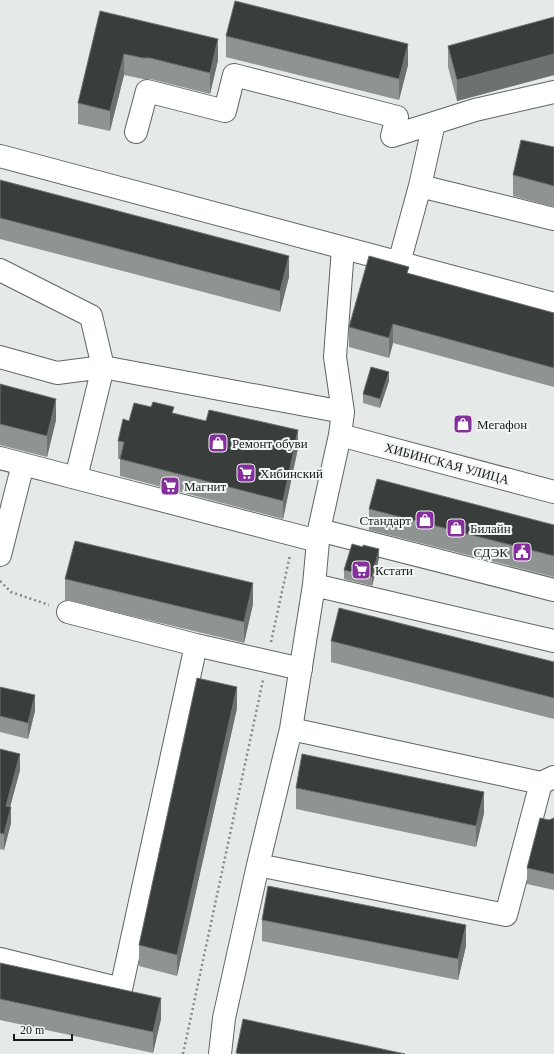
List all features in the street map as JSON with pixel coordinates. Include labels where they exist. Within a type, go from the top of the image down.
[{"type":"street","points":[[136,132],[146,91],[225,111],[234,76],[397,117],[392,136],[475,110],[554,92]]},
{"type":"street","points":[[399,263],[420,186],[434,123]]},
{"type":"street","points":[[0,156],[554,304]]},
{"type":"street","points":[[420,186],[554,219]]},
{"type":"street","points":[[220,1054],[224,1018],[258,866],[291,729],[314,585],[319,536],[340,435],[343,412],[335,357],[343,248]]},
{"type":"street","points":[[0,270],[91,316],[103,367],[76,478]]},
{"type":"street","points":[[0,357],[57,373],[103,367],[343,412]]},
{"type":"street","name":"ХИБИНСКАЯ УЛИЦА","points":[[340,435],[554,492]]},
{"type":"street","points":[[0,458],[295,535],[319,536],[554,590]]},
{"type":"street","points":[[0,555],[23,464]]},
{"type":"street","points":[[314,585],[554,641]]},
{"type":"street","points":[[68,612],[196,645],[301,669]]},
{"type":"street","points":[[0,959],[121,989],[196,645]]},
{"type":"street","points":[[258,866],[506,915],[547,780],[291,729]]},
{"type":"street","points":[[224,1018],[247,1023]]},
{"type":"path","points":[[183,1054],[295,535]]},
{"type":"path","points":[[0,580],[11,592],[68,612]]},
{"type":"building","points":[[235,1],[408,44],[399,79],[226,36]]},
{"type":"building","points":[[100,11],[218,39],[210,73],[150,58],[124,54],[110,111],[78,103]]},
{"type":"building","points":[[554,17],[554,54],[457,80],[448,46]]},
{"type":"building","points":[[521,140],[554,147],[554,186],[513,175]]},
{"type":"building","points":[[0,180],[289,256],[280,291],[0,218]]},
{"type":"building","points":[[369,256],[409,267],[407,273],[554,313],[554,368],[393,324],[389,338],[349,327]]},
{"type":"building","points":[[371,367],[389,372],[380,399],[363,394]]},
{"type":"building","points":[[0,384],[56,399],[47,436],[0,424]]},
{"type":"building","points":[[153,402],[174,407],[172,413],[206,421],[209,410],[298,430],[283,501],[120,459],[124,442],[118,441],[123,419],[129,421],[134,403],[151,407]]},
{"type":"building","points":[[377,479],[554,525],[554,556],[369,509]]},
{"type":"building","points":[[75,541],[253,583],[244,622],[65,579]]},
{"type":"building","points":[[352,544],[379,549],[372,577],[344,570]]},
{"type":"building","points":[[339,608],[554,662],[554,698],[331,641]]},
{"type":"building","points":[[197,678],[237,687],[177,955],[139,945]]},
{"type":"building","points":[[0,687],[35,695],[28,723],[0,716]]},
{"type":"building","points":[[0,749],[20,754],[6,806],[11,807],[4,834],[0,833]]},
{"type":"building","points":[[302,754],[484,792],[476,826],[296,788]]},
{"type":"building","points":[[540,818],[549,820],[554,818],[554,874],[527,868]]},
{"type":"building","points":[[268,886],[466,925],[458,959],[262,920]]},
{"type":"building","points":[[0,963],[161,998],[153,1032],[0,999]]},
{"type":"building","points":[[243,1019],[405,1054],[236,1053]]},
{"type":"place","name":"Мегафон","points":[[463,424]]},
{"type":"place","name":"Ремонт обуви","points":[[218,443]]},
{"type":"place","name":"Хибинский","points":[[246,473]]},
{"type":"place","name":"Магнит","points":[[170,486]]},
{"type":"place","name":"Стандарт","points":[[425,520]]},
{"type":"place","name":"Билайн","points":[[456,528]]},
{"type":"place","name":"СДЭК","points":[[522,552]]},
{"type":"place","name":"Кстати","points":[[361,570]]}]
